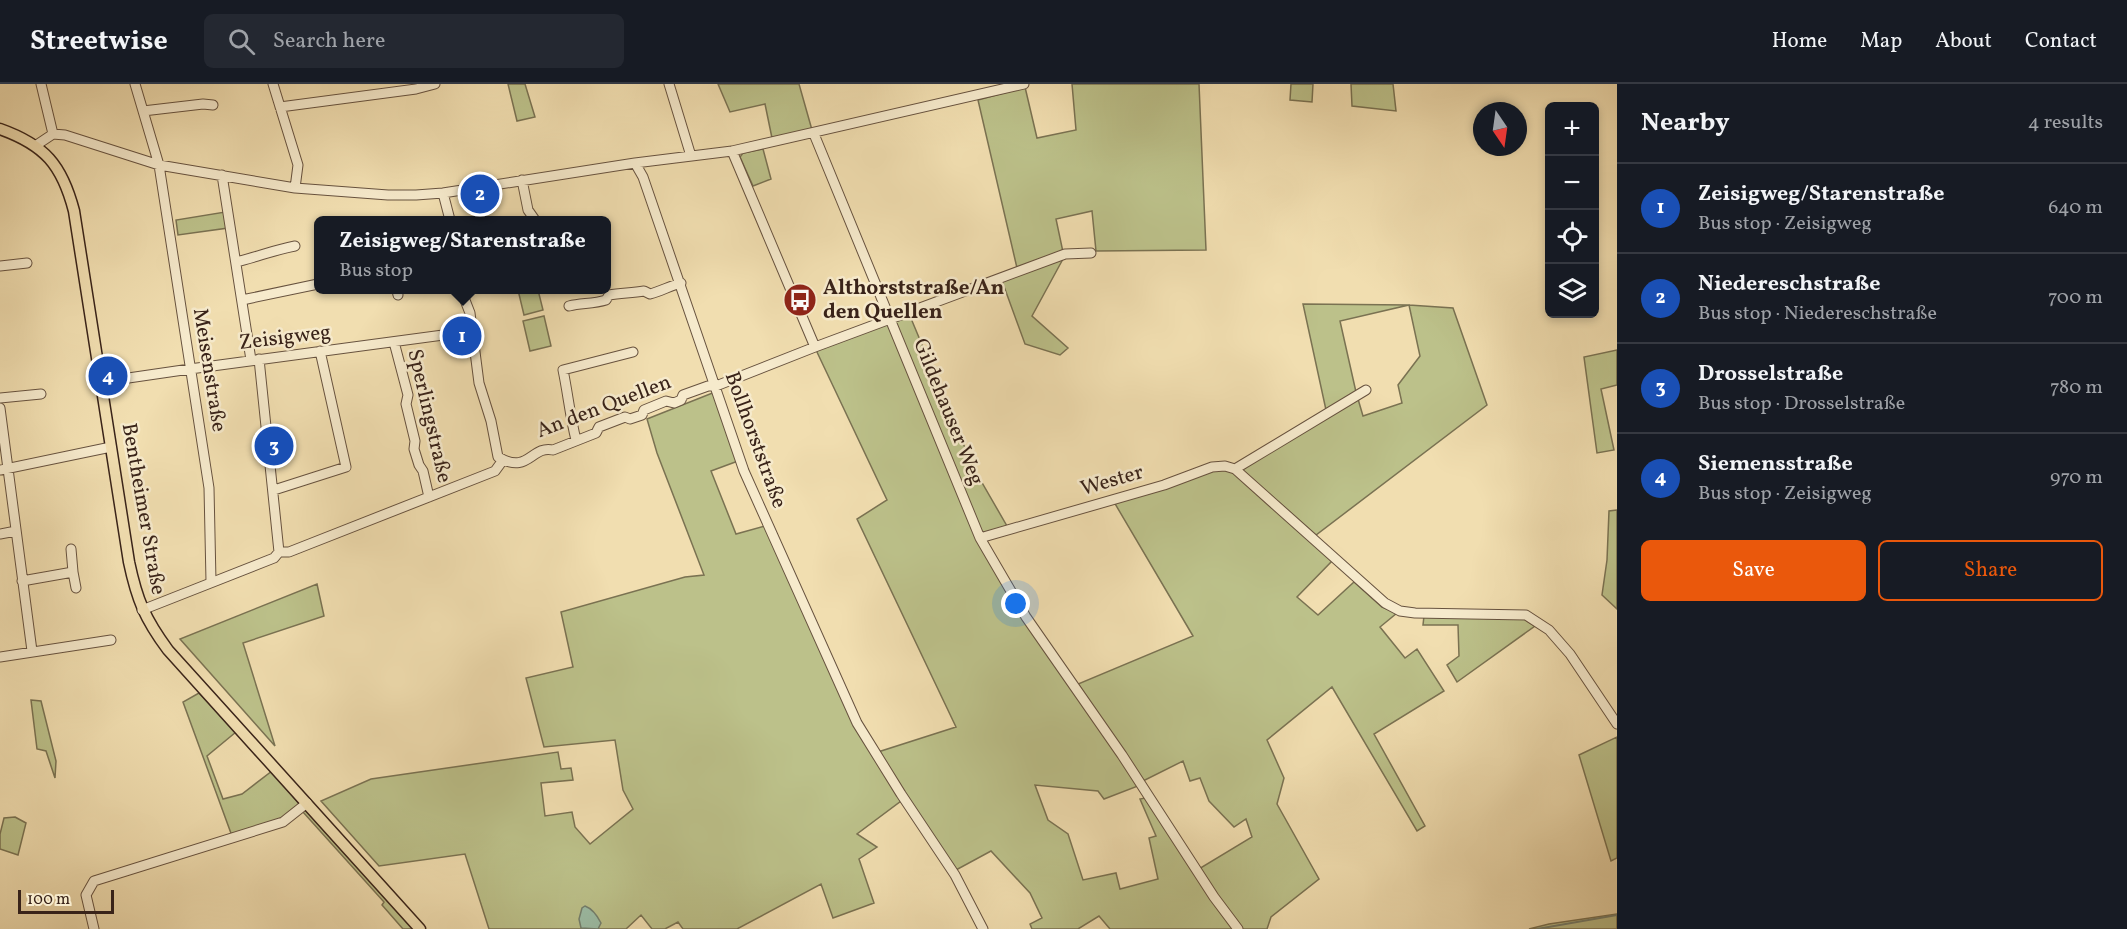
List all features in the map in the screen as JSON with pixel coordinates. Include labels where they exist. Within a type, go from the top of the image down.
[{"type":"main road","name":"Bentheimer Straße","points":[[0,129],[35,146],[47,156],[60,171],[68,189],[74,211],[129,562],[142,609],[152,629],[168,650],[420,929]]},
{"type":"street","points":[[41,84],[53,134]]},
{"type":"street","name":"Meisenstraße","points":[[135,84],[159,165],[209,488],[211,581]]},
{"type":"street","points":[[273,84],[298,165],[295,188]]},
{"type":"street","points":[[280,107],[416,89],[435,84]]},
{"type":"street","points":[[669,84],[691,156]]},
{"type":"street","points":[[35,146],[53,134],[65,135],[159,165],[295,188],[388,195],[443,194],[635,163],[732,151],[1024,84]]},
{"type":"street","points":[[143,111],[203,104],[213,105]]},
{"type":"street","name":"Gildehauser Weg","points":[[814,134],[980,538]]},
{"type":"street","points":[[732,151],[815,347]]},
{"type":"street","name":"Bollhorststraße","points":[[635,163],[643,177],[681,284],[744,471],[857,723],[955,875],[983,929]]},
{"type":"street","points":[[142,609],[274,558],[279,552],[274,490],[255,360],[242,300],[222,175]]},
{"type":"street","points":[[522,180],[528,210],[532,216]]},
{"type":"street","points":[[443,194],[449,216]]},
{"type":"street","points":[[236,262],[295,246]]},
{"type":"street","name":"An den Quellen","points":[[503,460],[513,463],[531,459],[543,450],[554,450],[596,433],[599,427],[624,417],[630,419],[642,415],[644,410],[655,405],[666,401],[674,403],[681,400],[683,395],[708,386],[716,386],[1065,254],[1091,254]]},
{"type":"street","points":[[0,267],[27,264]]},
{"type":"street","points":[[569,306],[582,303],[589,305],[606,300],[609,295],[624,292],[628,294],[644,291],[650,294],[681,284]]},
{"type":"street","points":[[242,300],[314,285]]},
{"type":"street","points":[[279,552],[289,552],[495,471],[503,460],[498,457],[495,449],[491,421],[479,383],[470,313],[463,294]]},
{"type":"street","name":"Zeisigweg","points":[[101,382],[473,331]]},
{"type":"street","name":"Sperlingstraße","points":[[394,342],[408,395],[406,404],[415,441],[414,449],[423,471],[429,497]]},
{"type":"street","points":[[274,490],[346,467],[320,351]]},
{"type":"street","points":[[576,440],[568,408],[570,402],[563,370],[633,352]]},
{"type":"street","points":[[1366,390],[1235,469],[1385,603],[1400,610],[1415,613],[1526,615],[1549,630],[1570,654],[1617,723]]},
{"type":"street","points":[[0,398],[41,393]]},
{"type":"street","points":[[0,408],[4,469],[16,531],[32,651]]},
{"type":"street","points":[[4,469],[111,447]]},
{"type":"street","name":"Wester","points":[[980,538],[1164,485],[1212,467],[1225,466],[1235,469]]},
{"type":"street","points":[[0,534],[16,531]]},
{"type":"street","points":[[980,538],[1026,617],[1122,755],[1214,897],[1238,929]]},
{"type":"street","points":[[71,549],[76,588]]},
{"type":"street","points":[[22,581],[73,572]]},
{"type":"street","points":[[0,657],[111,640]]},
{"type":"street","points":[[94,929],[86,895],[94,881],[283,822],[307,802]]},
{"type":"shaded area","points":[[508,84],[525,84],[535,117],[517,121]]},
{"type":"shaded area","points":[[718,84],[799,84],[812,130],[772,138],[765,104],[730,112]]},
{"type":"shaded area","points":[[1072,84],[1199,84],[1206,250],[1096,251],[1092,211],[1056,219],[1063,252],[1017,268],[978,100],[1025,87],[1037,138],[1076,130]]},
{"type":"shaded area","points":[[1291,84],[1313,84],[1312,102],[1290,100]]},
{"type":"shaded area","points":[[1351,84],[1393,84],[1396,111],[1352,106]]},
{"type":"shaded area","points":[[763,149],[771,179],[753,186],[740,157],[743,153]]},
{"type":"shaded area","points":[[225,212],[228,228],[178,235],[176,220]]},
{"type":"shaded area","points":[[1063,259],[1032,316],[1068,348],[1060,355],[1025,344],[1002,281]]},
{"type":"shaded area","points":[[519,294],[539,294],[543,310],[524,315]]},
{"type":"shaded area","points":[[1303,304],[1409,305],[1340,321],[1356,392],[1326,410]]},
{"type":"shaded area","points":[[1409,305],[1453,308],[1487,405],[1316,535],[1241,469],[1358,399],[1363,416],[1402,403],[1398,385],[1420,356]]},
{"type":"shaded area","points":[[544,316],[551,346],[530,351],[523,321]]},
{"type":"shaded area","points":[[910,316],[973,467],[1007,526],[982,534],[894,322]]},
{"type":"shaded area","points":[[889,323],[979,541],[1138,786],[1104,799],[1098,791],[1035,785],[1048,820],[1068,834],[1083,880],[1116,873],[1120,889],[1158,879],[1149,838],[1156,836],[1140,799],[1145,798],[1194,872],[1252,837],[1246,819],[1234,827],[1209,801],[1200,778],[1190,781],[1183,761],[1143,781],[1078,684],[1193,636],[1114,502],[1211,470],[1224,469],[1234,473],[1332,561],[1297,597],[1318,615],[1354,582],[1382,607],[1397,613],[1380,627],[1405,658],[1417,649],[1444,691],[1374,734],[1425,826],[1417,831],[1332,687],[1267,740],[1284,778],[1277,804],[1319,879],[1271,917],[1267,929],[1110,929],[1099,916],[1078,929],[1032,929],[1030,924],[1042,918],[1030,893],[991,851],[956,870],[878,752],[956,727],[857,519],[887,500],[816,350]]},
{"type":"shaded area","points":[[1617,350],[1617,385],[1601,389],[1614,450],[1597,453],[1584,357]]},
{"type":"shaded area","points":[[715,392],[738,461],[711,471],[736,534],[765,526],[857,723],[901,801],[857,834],[877,847],[859,859],[874,903],[833,918],[821,884],[737,929],[683,929],[678,922],[665,929],[652,929],[641,915],[626,929],[489,929],[465,854],[379,866],[321,801],[371,779],[558,752],[561,769],[571,768],[573,780],[541,783],[545,816],[572,812],[575,827],[590,844],[633,809],[623,790],[615,740],[544,747],[526,678],[573,667],[561,612],[685,577],[704,575],[657,453],[647,419]]},
{"type":"shaded area","points":[[1617,510],[1617,609],[1602,595],[1607,560],[1609,511]]},
{"type":"shaded area","points":[[317,584],[324,616],[243,643],[275,746],[180,639]]},
{"type":"shaded area","points":[[1424,616],[1524,619],[1535,626],[1457,682],[1447,665],[1459,656],[1458,625],[1423,625]]},
{"type":"shaded area","points":[[199,693],[236,732],[207,756],[223,799],[242,794],[272,771],[300,805],[282,820],[232,836],[183,702]]},
{"type":"shaded area","points":[[31,700],[41,701],[56,761],[55,778],[46,751],[37,749]]},
{"type":"shaded area","points":[[1617,737],[1617,858],[1611,861],[1579,755]]},
{"type":"shaded area","points":[[306,809],[415,929],[403,929],[382,905],[384,902],[303,812]]},
{"type":"shaded area","points":[[15,817],[26,823],[18,855],[0,849],[0,834],[4,818]]},
{"type":"shaded area","points":[[585,906],[593,911],[601,923],[598,929],[581,928],[579,919],[582,908]]},
{"type":"shaded area","points":[[1617,914],[1617,929],[1529,929],[1549,924]]},
{"type":"waterway","points":[[1537,929],[1617,915]]},
{"type":"place","name":"Niedereschstraße","points":[[480,194]]},
{"type":"place","name":"Althorststraße/An den Quellen","points":[[800,300]]},
{"type":"place","name":"Zeisigweg/Starenstraße","points":[[462,336]]},
{"type":"place","name":"Siemensstraße","points":[[108,376]]},
{"type":"place","name":"Drosselstraße","points":[[274,446]]}]
